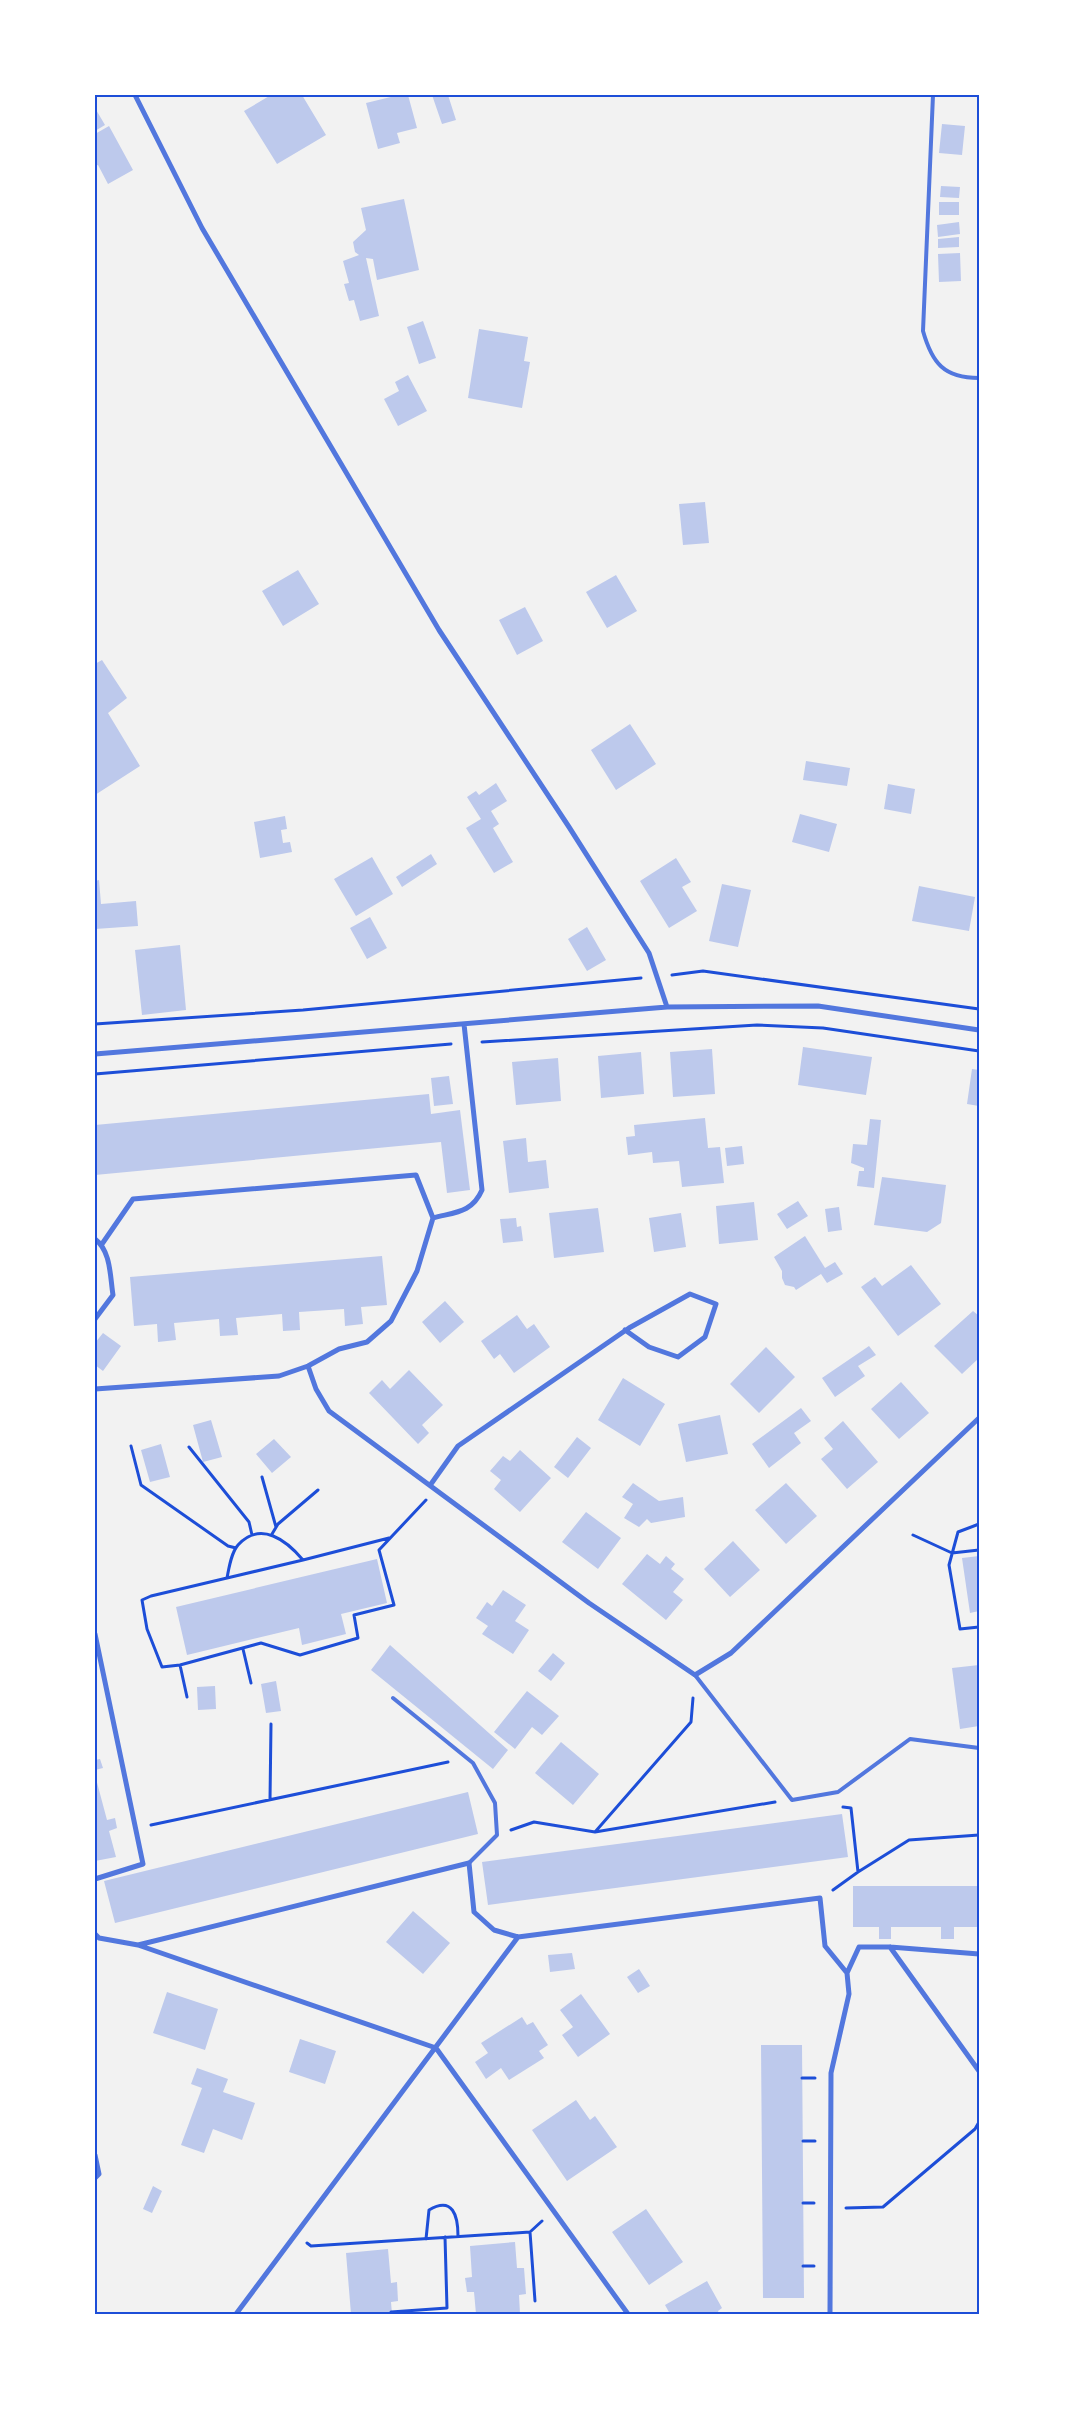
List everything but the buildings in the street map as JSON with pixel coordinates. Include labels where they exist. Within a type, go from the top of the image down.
[{"type":"street","points":[[135,95],[202,228],[439,630],[588,856],[649,953],[667,1007]]},
{"type":"street","points":[[95,1054],[667,1007],[818,1006],[979,1030]]},
{"type":"street","points":[[433,1218],[466,1210],[476,1202],[482,1190],[464,1024]]},
{"type":"street","points":[[95,1389],[279,1376],[308,1366],[339,1349],[368,1342],[392,1322],[417,1271],[433,1218],[416,1175],[133,1199],[102,1244]]},
{"type":"street","points":[[95,1239],[102,1244],[108,1259],[113,1295],[95,1319]]},
{"type":"street","points":[[431,1484],[458,1446],[625,1330],[690,1294],[716,1304],[705,1337],[678,1357],[649,1347],[625,1330]]},
{"type":"street","points":[[308,1366],[316,1389],[329,1411],[431,1484],[588,1603],[695,1675],[731,1653],[979,1418]]},
{"type":"street","points":[[95,1634],[143,1864],[95,1879]]},
{"type":"street","points":[[138,1945],[469,1863],[474,1912],[494,1930],[518,1937],[820,1898],[825,1946],[846,1973],[849,1994],[831,2073],[830,2314]]},
{"type":"street","points":[[95,1934],[99,1938],[138,1945],[436,2048],[628,2314]]},
{"type":"street","points":[[236,2314],[518,1937]]},
{"type":"street","points":[[846,1973],[859,1947],[890,1947],[979,1954]]},
{"type":"street","points":[[890,1947],[979,2071]]},
{"type":"street","points":[[95,2155],[99,2174],[95,2178]]},
{"type":"lane","points":[[933,95],[923,332],[928,351],[937,364],[951,374],[979,378]]},
{"type":"lane","points":[[695,1675],[792,1800],[838,1792],[910,1739],[979,1748]]},
{"type":"lane","points":[[393,1698],[473,1763],[495,1803],[497,1835],[469,1863]]},
{"type":"path","points":[[95,1024],[304,1010],[703,971],[979,1009]]},
{"type":"path","points":[[95,1074],[467,1043],[757,1025],[823,1028],[979,1051]]},
{"type":"path","points":[[131,1446],[141,1485],[228,1546],[236,1548]]},
{"type":"path","points":[[189,1447],[249,1522],[252,1535]]},
{"type":"path","points":[[262,1477],[276,1527]]},
{"type":"path","points":[[272,1534],[276,1527],[318,1490]]},
{"type":"path","points":[[389,1538],[151,1596],[142,1600],[146,1629],[162,1667],[180,1665],[261,1643],[300,1655],[358,1638],[354,1614],[394,1605],[380,1550],[417,1507],[437,1490]]},
{"type":"path","points":[[979,1524],[958,1532],[949,1564],[960,1629],[979,1627]]},
{"type":"path","points":[[227,1578],[236,1548],[252,1535],[272,1534],[290,1545],[303,1560]]},
{"type":"path","points":[[913,1535],[952,1553],[979,1550]]},
{"type":"path","points":[[243,1649],[251,1683]]},
{"type":"path","points":[[180,1665],[188,1697]]},
{"type":"path","points":[[595,1832],[692,1722],[695,1675]]},
{"type":"path","points":[[270,1800],[271,1724]]},
{"type":"path","points":[[136,1828],[468,1758]]},
{"type":"path","points":[[497,1835],[534,1822],[595,1832],[792,1800]]},
{"type":"path","points":[[834,1806],[851,1808],[858,1872]]},
{"type":"path","points":[[820,1898],[909,1840],[979,1834]]},
{"type":"path","points":[[802,2078],[818,2078]]},
{"type":"path","points":[[830,2209],[883,2207],[975,2129],[979,2122]]},
{"type":"path","points":[[802,2140],[819,2140]]},
{"type":"path","points":[[803,2203],[820,2203]]},
{"type":"path","points":[[426,2239],[429,2210],[438,2205],[453,2210],[457,2217],[458,2236]]},
{"type":"path","points":[[311,2246],[530,2232],[554,2212]]},
{"type":"path","points":[[530,2232],[535,2301]]},
{"type":"path","points":[[392,2312],[447,2308],[445,2237]]},
{"type":"path","points":[[803,2266],[820,2265]]}]
